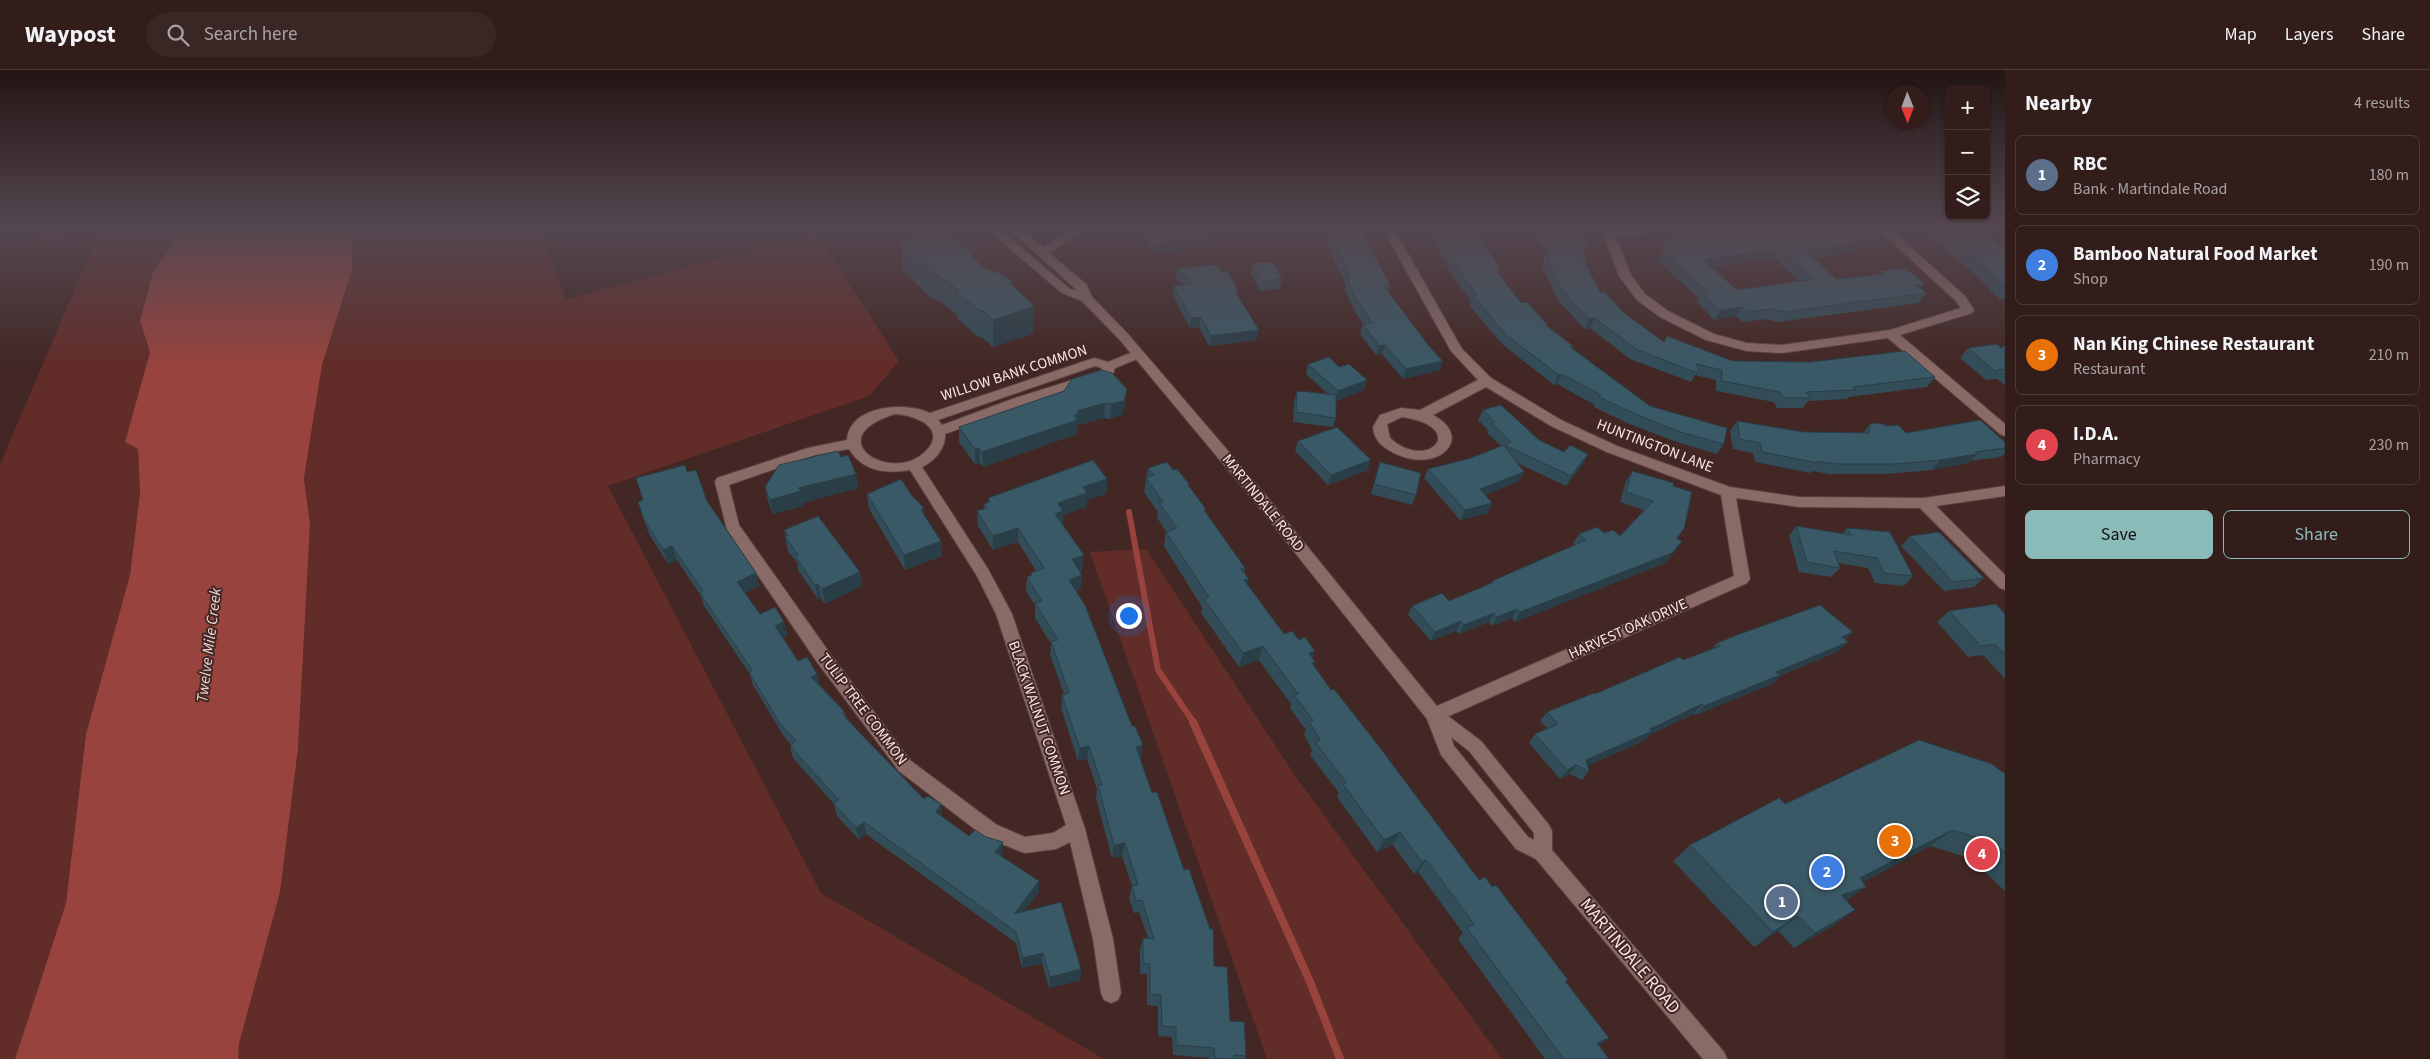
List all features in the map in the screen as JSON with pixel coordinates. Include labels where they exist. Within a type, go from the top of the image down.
[{"type":"street","name":"MARTINDALE ROAD","points":[[1047,275],[1066,291],[1086,298]]},
{"type":"street","name":"MARTINDALE ROAD","points":[[1069,275],[1083,287],[1086,298],[1138,354],[1259,497],[1434,715],[1475,746],[1543,831],[1543,854]]},
{"type":"street","name":"HUNTINGTON LANE","points":[[1414,275],[1457,351],[1486,381],[1556,422],[1612,449],[1728,492],[1800,502],[1924,503],[2005,491]]},
{"type":"street","points":[[1625,275],[1641,297],[1664,314],[1710,337],[1747,347],[1782,348],[1891,334],[1968,310],[1961,299],[1934,275]]},
{"type":"street","points":[[1891,334],[2005,431]]},
{"type":"street","name":"WILLOW BANK COMMON","points":[[929,418],[1095,362],[1109,366],[1138,354]]},
{"type":"street","name":"WILLOW BANK COMMON","points":[[939,431],[1020,401],[1107,374],[1109,366]]},
{"type":"street","points":[[1422,415],[1432,419],[1445,433],[1444,447],[1437,452],[1417,456],[1405,454],[1387,444],[1382,437],[1380,423],[1385,418],[1401,412],[1422,415],[1486,381]]},
{"type":"street","points":[[907,410],[929,418],[939,431],[939,440],[931,455],[914,465],[887,468],[875,465],[864,460],[857,453],[853,444],[854,434],[859,425],[880,412],[907,410]]},
{"type":"street","name":"TULIP TREE COMMON","points":[[853,444],[813,451],[722,482],[722,492],[728,503],[732,526],[823,657],[905,766],[991,830],[1025,845],[1056,841],[1076,829]]},
{"type":"street","name":"BLACK WALNUT COMMON","points":[[914,465],[983,573],[1004,614],[1076,829],[1104,939],[1111,993]]},
{"type":"street","name":"HARVEST OAK DRIVE","points":[[1434,715],[1742,579],[1728,492]]},
{"type":"street","points":[[1924,503],[2005,584]]},
{"type":"street","name":"MARTINDALE ROAD","points":[[1434,715],[1447,750],[1522,843],[1543,854],[1717,1059]]},
{"type":"shaded area","points":[[81,275],[152,275],[140,321],[150,352],[125,442],[138,449],[140,493],[130,575],[86,734],[66,903],[15,1059],[0,1059],[0,465]]},
{"type":"shaded area","points":[[350,275],[557,275],[566,299],[658,275],[844,275],[899,361],[869,396],[608,486],[821,893],[1104,1059],[238,1059],[239,1044],[280,892],[298,749],[310,524],[304,478],[322,365]]},
{"type":"shaded area","points":[[1146,549],[1296,777],[1502,1059],[1267,1059],[1090,552]]},
{"type":"water","name":"Twelve Mile Creek","points":[[152,275],[350,275],[322,365],[304,478],[310,524],[298,749],[280,892],[239,1044],[238,1059],[15,1059],[66,903],[86,734],[130,575],[140,493],[138,449],[125,442],[150,352],[140,321]]},
{"type":"building","points":[[938,275],[1003,275],[1034,306],[993,320],[983,311],[978,310],[956,291],[957,289]]},
{"type":"building","points":[[1184,275],[1230,275],[1238,290],[1235,291],[1259,330],[1211,336],[1201,317],[1191,318],[1174,286],[1192,284]]},
{"type":"building","points":[[1259,275],[1280,275],[1282,279],[1262,281]]},
{"type":"building","points":[[1349,275],[1385,275],[1390,285],[1384,286],[1429,346],[1443,361],[1406,369],[1385,345],[1379,346],[1363,324],[1372,323],[1358,302],[1347,280],[1351,280]]},
{"type":"building","points":[[1463,275],[1500,275],[1521,303],[1527,302],[1548,325],[1546,325],[1573,346],[1570,347],[1650,406],[1727,428],[1724,444],[1680,432],[1633,413],[1599,397],[1601,395],[1562,374],[1559,375],[1506,335],[1473,295],[1477,295]]},
{"type":"building","points":[[1555,275],[1591,275],[1601,293],[1605,292],[1624,313],[1664,342],[1667,336],[1733,361],[1810,362],[1905,351],[1935,377],[1853,387],[1855,390],[1806,392],[1810,398],[1784,398],[1780,392],[1722,381],[1722,370],[1696,364],[1699,368],[1697,373],[1636,349],[1595,318],[1589,319],[1562,290]]},
{"type":"building","points":[[1690,275],[1721,275],[1737,290],[1814,279],[1810,275],[1833,275],[1837,279],[1873,275],[1914,275],[1925,284],[1916,285],[1926,293],[1784,312],[1770,309],[1748,312],[1742,307],[1720,310],[1702,293],[1708,292]]},
{"type":"building","points":[[1993,275],[2005,275],[2005,287]]},
{"type":"building","points":[[1997,344],[2001,348],[2005,345],[2005,369],[1995,371],[1968,348]]},
{"type":"building","points":[[1329,357],[1339,367],[1349,364],[1367,380],[1338,391],[1308,364]]},
{"type":"building","points":[[1101,370],[1112,373],[1127,389],[1124,401],[1111,404],[1105,403],[1077,411],[1079,414],[1074,415],[1078,420],[982,452],[979,448],[975,449],[959,427],[1064,391],[1072,379]]},
{"type":"building","points":[[1297,392],[1336,395],[1336,418],[1296,412]]},
{"type":"building","points":[[1501,405],[1539,440],[1564,452],[1570,445],[1588,454],[1571,476],[1505,445],[1511,442],[1491,423],[1495,422],[1483,410]]},
{"type":"building","points":[[1980,420],[2005,442],[2005,448],[1975,452],[1977,454],[1940,460],[1894,464],[1836,464],[1817,461],[1818,463],[1762,452],[1760,443],[1740,439],[1737,421],[1804,432],[1869,433],[1870,424],[1880,423],[1887,426],[1898,425],[1906,433]]},
{"type":"building","points":[[1337,427],[1371,460],[1331,475],[1298,441]]},
{"type":"building","points":[[1504,445],[1524,472],[1480,489],[1492,503],[1465,510],[1428,469],[1471,458]]},
{"type":"building","points":[[838,451],[841,457],[848,455],[856,474],[798,488],[801,491],[770,500],[765,487],[779,465]]},
{"type":"building","points":[[1093,460],[1107,479],[1083,487],[1087,493],[1058,503],[1063,511],[1055,514],[1084,555],[1072,559],[1082,575],[1069,580],[1085,605],[1132,726],[1135,726],[1143,745],[1136,747],[1152,793],[1157,792],[1184,870],[1189,869],[1210,929],[1213,929],[1214,966],[1227,967],[1230,1021],[1244,1022],[1246,1056],[1234,1055],[1234,1059],[1215,1058],[1214,1048],[1176,1045],[1176,1027],[1162,1026],[1161,995],[1150,994],[1150,964],[1143,963],[1143,938],[1154,939],[1142,900],[1136,901],[1132,886],[1138,885],[1125,843],[1114,845],[1098,785],[1102,785],[1089,746],[1080,748],[1062,695],[1069,693],[1051,641],[1058,640],[1035,603],[1042,601],[1027,577],[1032,575],[1031,573],[1044,568],[1018,528],[993,536],[977,511],[987,508],[984,504],[990,502],[988,498]]},
{"type":"building","points":[[1167,462],[1173,470],[1177,469],[1190,485],[1188,485],[1206,509],[1204,510],[1245,568],[1241,569],[1249,579],[1244,580],[1284,634],[1292,631],[1299,640],[1305,637],[1315,651],[1309,653],[1315,662],[1312,663],[1331,690],[1334,689],[1378,745],[1479,880],[1485,877],[1492,887],[1496,885],[1568,980],[1565,981],[1609,1038],[1597,1043],[1609,1059],[1564,1059],[1467,928],[1474,924],[1426,860],[1422,862],[1400,832],[1384,840],[1343,784],[1346,782],[1315,742],[1320,740],[1309,721],[1313,720],[1294,695],[1298,694],[1263,646],[1243,653],[1204,599],[1209,597],[1166,532],[1177,528],[1159,503],[1163,502],[1146,478],[1154,475],[1148,468]]},
{"type":"building","points":[[1380,462],[1421,473],[1416,495],[1374,484]]},
{"type":"building","points":[[685,465],[687,472],[696,470],[707,501],[756,573],[737,582],[760,614],[775,607],[784,622],[775,626],[798,661],[807,657],[817,674],[811,677],[844,711],[842,713],[857,730],[924,799],[928,796],[941,804],[936,812],[969,836],[975,830],[986,837],[1003,842],[995,852],[1039,881],[1014,914],[1061,902],[1081,969],[1050,977],[1043,953],[1023,958],[1016,932],[864,822],[856,828],[834,804],[839,800],[790,746],[796,741],[779,722],[749,672],[752,670],[700,593],[703,591],[672,546],[663,550],[644,520],[638,502],[643,500],[636,478]]},
{"type":"building","points":[[1632,471],[1674,483],[1673,486],[1692,492],[1684,529],[1676,538],[1682,541],[1672,553],[1520,612],[1517,609],[1497,617],[1494,613],[1464,625],[1461,621],[1435,632],[1412,606],[1442,593],[1449,601],[1494,582],[1492,581],[1586,540],[1579,534],[1597,527],[1604,533],[1613,530],[1620,536],[1653,501],[1626,492]]},
{"type":"building","points":[[901,479],[913,497],[924,508],[921,510],[941,541],[904,555],[867,494]]},
{"type":"building","points":[[818,516],[860,572],[822,589],[818,584],[815,585],[795,556],[798,555],[785,536],[788,535],[784,530]]},
{"type":"building","points":[[1796,526],[1851,535],[1847,528],[1890,532],[1913,576],[1884,573],[1877,558],[1834,551],[1840,568],[1807,562]]},
{"type":"building","points":[[1939,532],[1984,578],[1953,582],[1910,536]]},
{"type":"building","points":[[1996,604],[2005,614],[2005,654],[1995,644],[1981,646],[1949,611]]},
{"type":"building","points":[[1820,605],[1853,632],[1842,637],[1848,642],[1776,672],[1780,675],[1704,706],[1702,704],[1650,729],[1652,731],[1586,760],[1589,771],[1576,765],[1567,770],[1535,734],[1558,724],[1547,712],[1595,694],[1680,657],[1683,660],[1720,646],[1717,643]]},
{"type":"building","points":[[1919,740],[1992,764],[2005,774],[2005,853],[1993,842],[1952,830],[1860,878],[1866,887],[1841,895],[1855,910],[1815,933],[1798,916],[1773,932],[1690,845],[1779,798],[1785,804]]},
{"type":"waterway","points":[[1129,512],[1158,670],[1194,723]]},
{"type":"waterway","points":[[1193,722],[1311,984],[1340,1059]]},
{"type":"place","name":"Nan King Chinese Restaurant","points":[[1895,841]]},
{"type":"place","name":"I.D.A.","points":[[1982,854]]},
{"type":"place","name":"Bamboo Natural Food Market","points":[[1827,872]]},
{"type":"place","name":"RBC","points":[[1782,902]]}]
